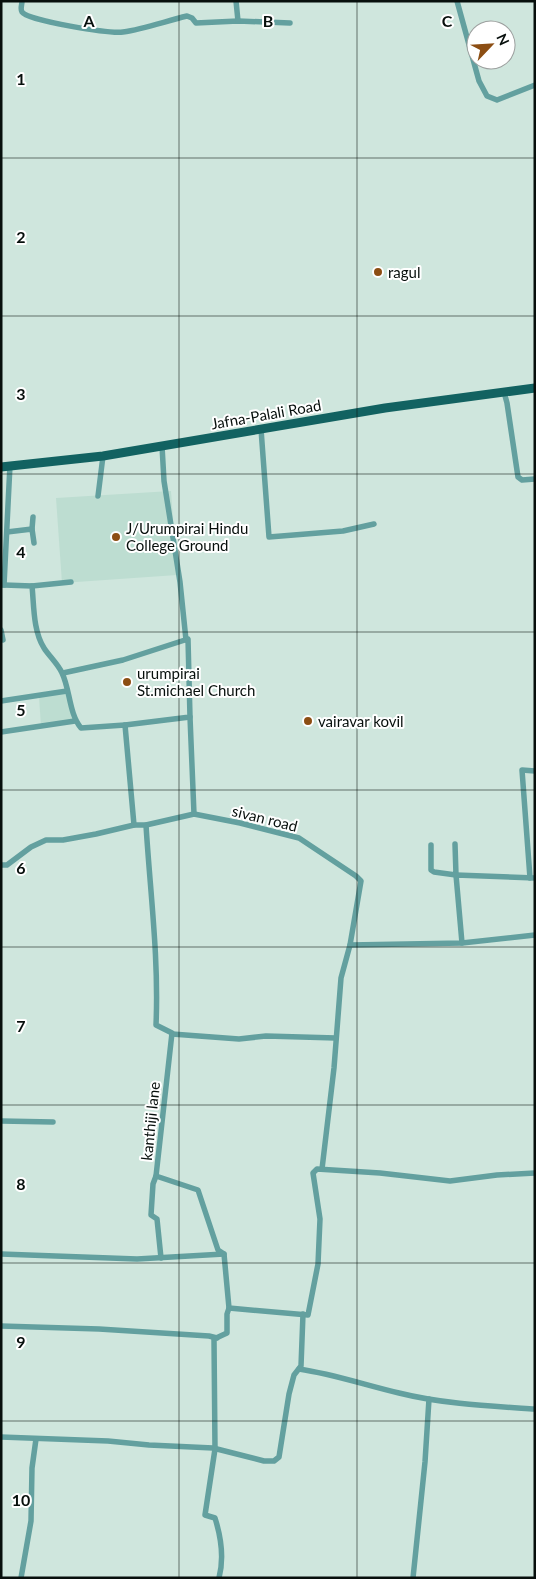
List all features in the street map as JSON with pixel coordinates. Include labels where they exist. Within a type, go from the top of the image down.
[{"type":"main road","name":"Jafna-Palali Road","points":[[6,466],[103,456],[385,408],[535,388]]},
{"type":"street","points":[[22,1],[21,10],[23,14],[32,19],[73,27],[122,32],[187,16],[196,23],[238,21],[290,23]]},
{"type":"street","points":[[236,1],[238,21]]},
{"type":"street","points":[[456,1],[479,81],[487,96],[497,100],[535,85]]},
{"type":"street","points":[[504,392],[518,477],[522,480],[535,479]]},
{"type":"street","points":[[261,429],[269,537],[342,531],[374,524]]},
{"type":"street","points":[[162,446],[164,481],[180,582],[186,640],[188,639],[194,814]]},
{"type":"street","points":[[98,496],[103,456]]},
{"type":"street","points":[[6,466],[7,532],[2,585],[32,586],[71,582]]},
{"type":"street","points":[[33,517],[34,543]]},
{"type":"street","points":[[7,532],[32,529]]},
{"type":"street","points":[[32,586],[36,626],[42,646],[62,673],[72,704],[75,721],[81,728],[190,718]]},
{"type":"street","points":[[1,630],[3,640]]},
{"type":"street","points":[[62,673],[123,660],[186,640]]},
{"type":"street","points":[[1,701],[67,692]]},
{"type":"street","points":[[1,732],[75,721]]},
{"type":"street","points":[[125,725],[134,825]]},
{"type":"street","points":[[431,845],[431,870],[434,872],[456,875],[532,878],[522,770],[535,771]]},
{"type":"street","name":"sivan road","points":[[1,865],[7,865],[46,840],[63,840],[194,814],[240,823],[299,838],[361,881],[350,945]]},
{"type":"street","points":[[146,825],[157,999],[156,1025],[172,1034],[239,1039],[266,1036],[336,1038]]},
{"type":"street","points":[[455,844],[462,943]]},
{"type":"street","points":[[322,1169],[341,978],[350,945],[462,943],[535,935]]},
{"type":"street","name":"kanthiji lane","points":[[172,1034],[156,1176],[198,1190],[218,1250],[224,1254],[229,1308],[226,1314],[226,1333],[217,1338]]},
{"type":"street","points":[[1,1121],[53,1122]]},
{"type":"street","points":[[229,1308],[308,1315],[318,1264],[320,1219],[313,1173],[317,1169],[380,1173],[450,1181],[497,1175],[535,1173]]},
{"type":"street","points":[[156,1176],[153,1184],[151,1215],[157,1219],[161,1258]]},
{"type":"street","points":[[1,1254],[137,1259],[224,1254]]},
{"type":"street","points":[[1,1437],[108,1441],[215,1449],[264,1461],[274,1461],[279,1457],[294,1375],[301,1366],[303,1314]]},
{"type":"street","points":[[1,1326],[99,1329],[217,1338],[214,1339],[215,1449],[205,1514],[215,1518],[219,1530],[222,1553],[219,1578]]},
{"type":"street","points":[[299,1369],[324,1372],[428,1399],[535,1409]]},
{"type":"street","points":[[413,1578],[428,1399]]},
{"type":"street","points":[[21,1578],[32,1521],[32,1468],[36,1439]]},
{"type":"shaded area","name":"J/Urumpirai Hindu College Ground","points":[[171,491],[177,575],[62,583],[56,498]]},
{"type":"shaded area","points":[[67,691],[75,721],[41,727],[39,696]]},
{"type":"place","name":"ragul","points":[[378,272]]},
{"type":"place","name":"J/Urumpirai Hindu College Ground","points":[[116,537]]},
{"type":"place","name":"urumpirai St.michael Church","points":[[127,682]]},
{"type":"place","name":"vairavar kovil","points":[[308,721]]}]
